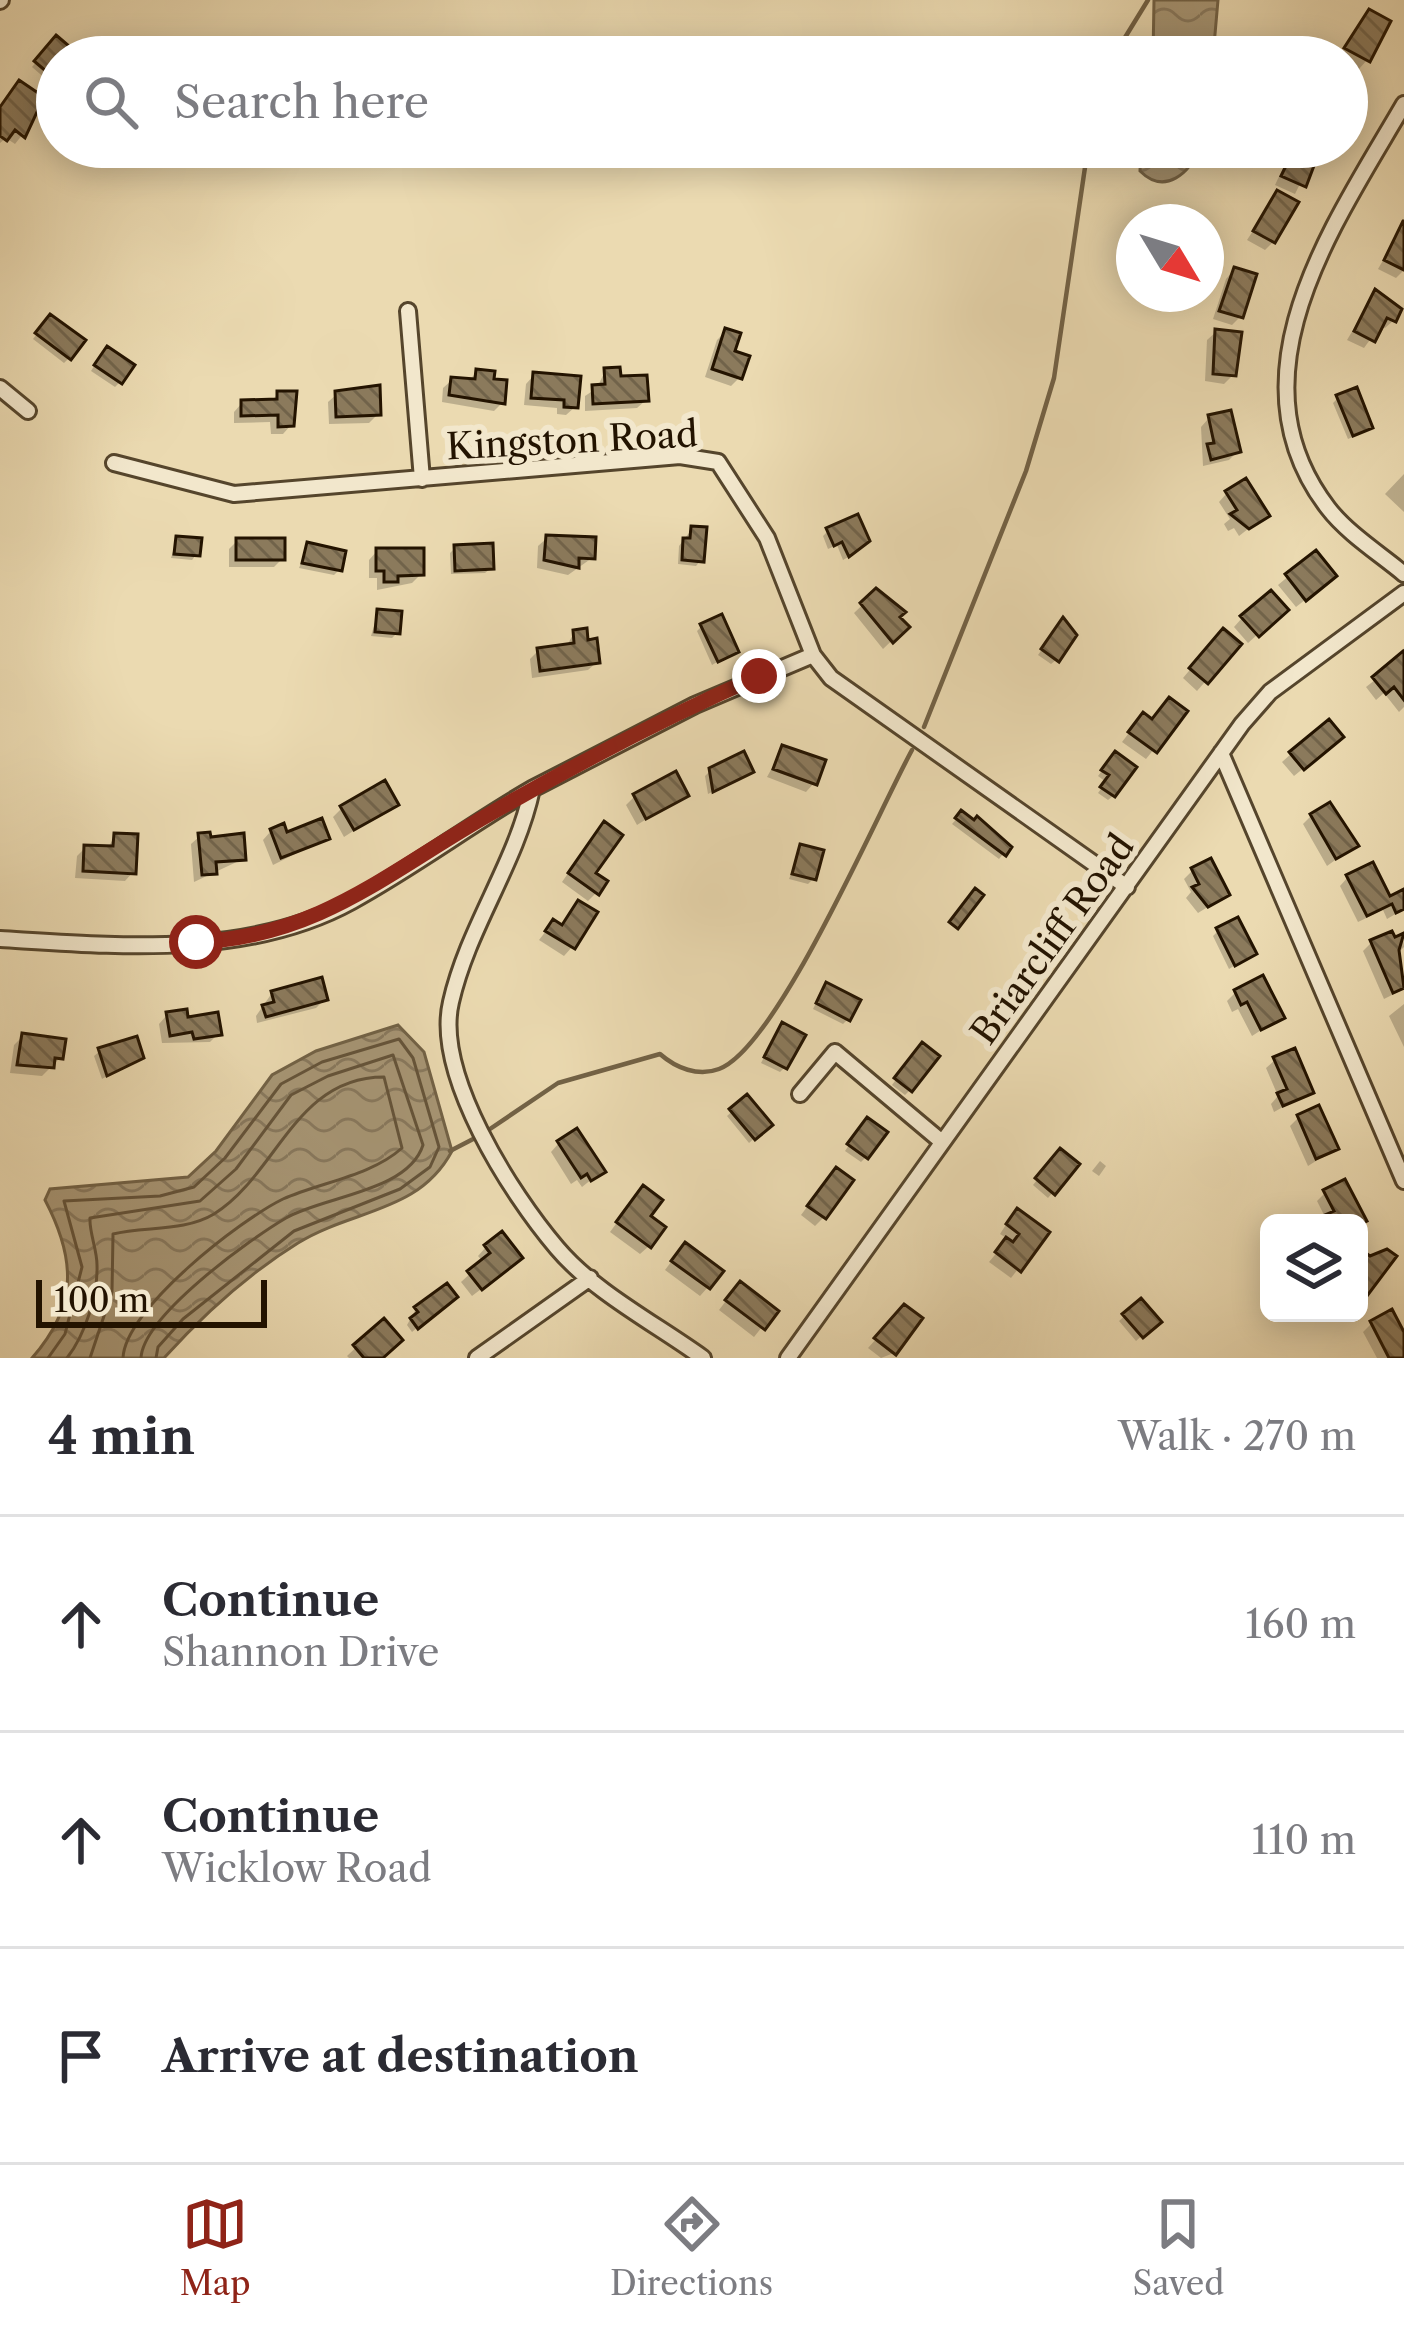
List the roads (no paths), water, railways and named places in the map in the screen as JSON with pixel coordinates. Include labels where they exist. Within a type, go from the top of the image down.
[{"type":"street","points":[[1404,104],[1294,313],[1283,387],[1301,460],[1329,509],[1404,574]]},
{"type":"street","points":[[407,311],[422,478]]},
{"type":"street","points":[[0,388],[28,411]]},
{"type":"street","name":"Kingston Road","points":[[114,463],[234,494],[680,456],[718,462],[767,538],[813,655],[831,678],[1127,887]]},
{"type":"street","name":"Briarcliff Road","points":[[788,1358],[1221,753],[1270,692],[1404,593]]},
{"type":"street","points":[[0,939],[138,945],[210,942],[283,930],[350,903],[532,789],[695,704],[813,655]]},
{"type":"street","points":[[1221,753],[1404,1180]]},
{"type":"street","points":[[532,789],[519,838],[470,942],[449,1007],[456,1077],[490,1150],[558,1249],[590,1278],[703,1358]]},
{"type":"street","points":[[800,1094],[835,1052],[942,1142]]},
{"type":"street","points":[[477,1358],[590,1278]]},
{"type":"water","points":[[1154,0],[1218,0],[1215,36],[1153,36]]},
{"type":"water","points":[[1140,168],[1187,168],[1167,181]]},
{"type":"water","points":[[398,1025],[424,1052],[452,1151],[422,1187],[279,1255],[227,1296],[164,1358],[32,1358],[65,1301],[67,1262],[45,1200],[50,1189],[188,1177],[216,1151],[272,1075],[316,1051]]},
{"type":"waterway","points":[[1126,36],[1148,0]]},
{"type":"waterway","points":[[924,727],[1026,471],[1054,378],[1085,168]]},
{"type":"waterway","points":[[487,1131],[558,1083],[660,1054],[688,1070],[711,1071],[743,1052],[769,1019],[824,926],[912,750]]},
{"type":"waterway","points":[[450,1151],[477,1137]]}]
